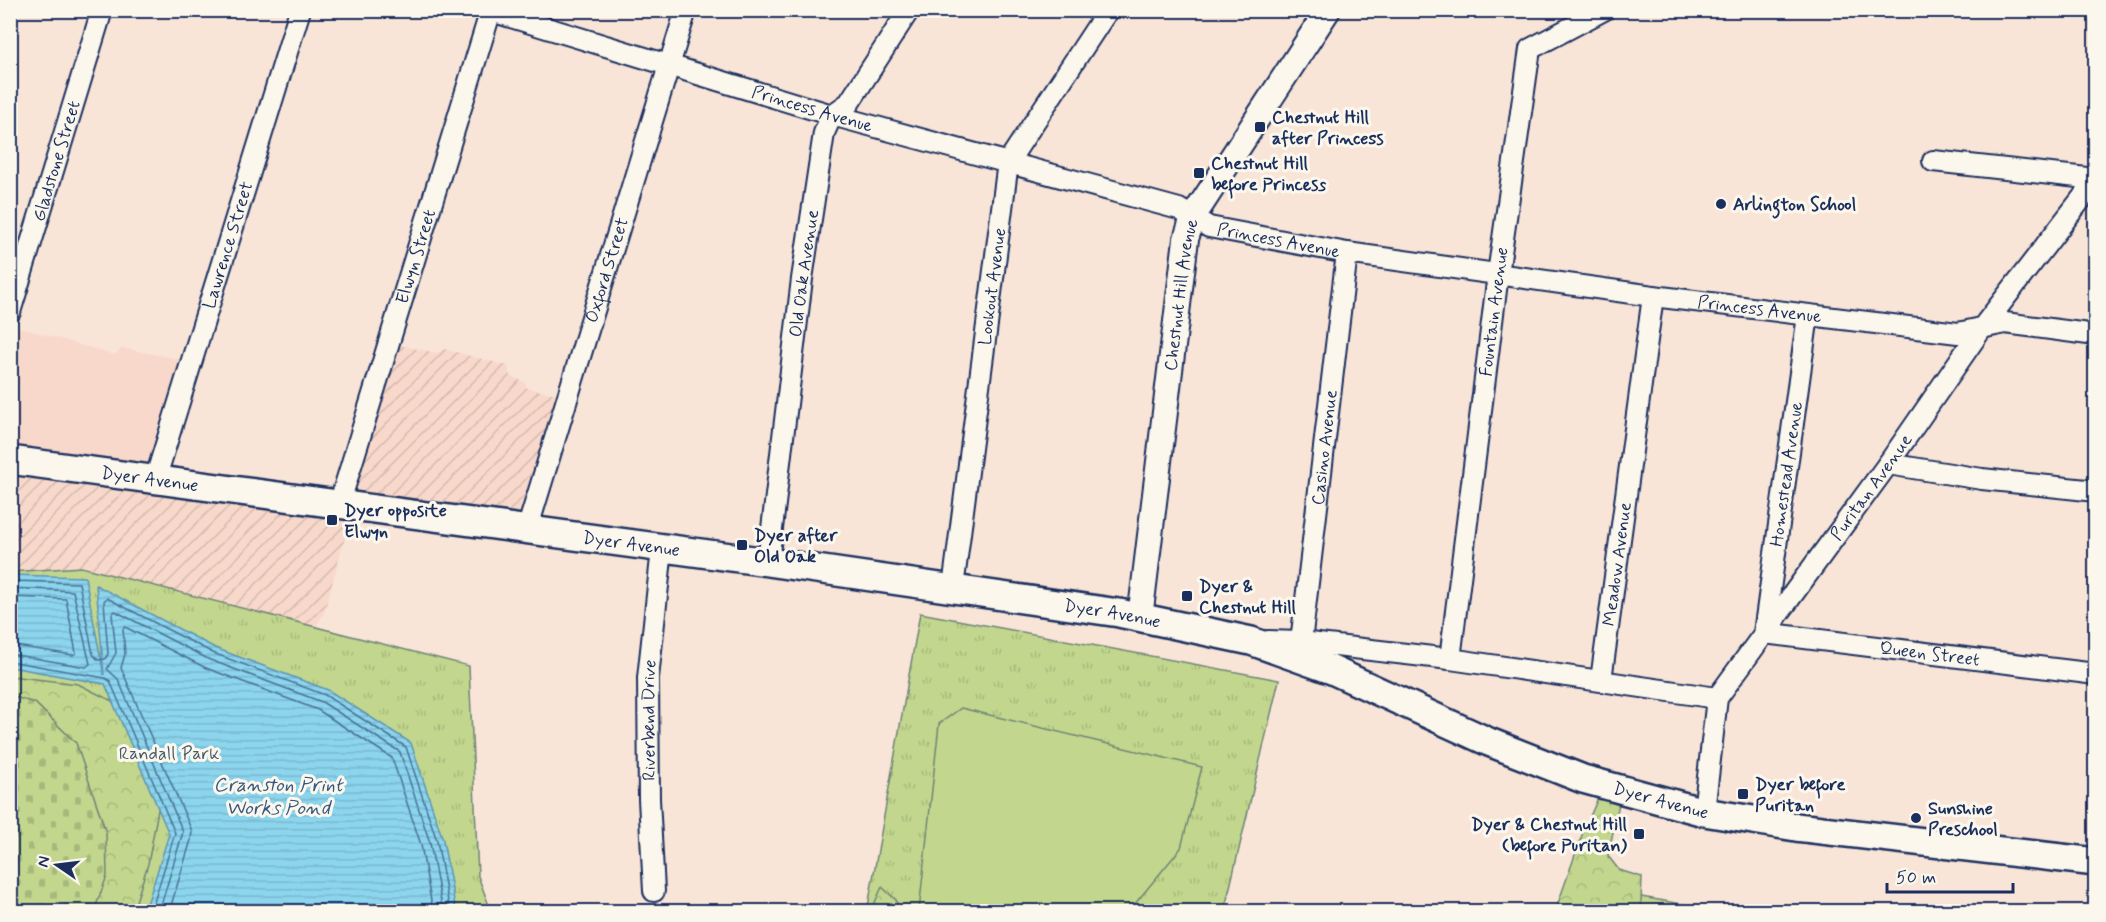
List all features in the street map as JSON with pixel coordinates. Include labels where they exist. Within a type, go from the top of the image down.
[{"type":"main road","name":"Dyer Avenue","points":[[10,460],[768,562],[953,588],[1140,618],[1251,641],[1332,670],[1490,742],[1583,779],[1704,812],[1796,827],[2096,862]]},
{"type":"street","name":"Gladstone Street","points":[[10,312],[102,10]]},
{"type":"street","name":"Lawrence Street","points":[[155,480],[300,10]]},
{"type":"street","name":"Oxford Street","points":[[527,530],[686,10]]},
{"type":"street","name":"Old Oak Avenue","points":[[768,562],[802,279],[824,133],[832,115],[849,103],[909,10]]},
{"type":"street","name":"Lookout Avenue","points":[[953,588],[1008,162],[1107,10]]},
{"type":"street","name":"Chestnut Hill Avenue","points":[[1140,618],[1186,239],[1193,217],[1328,10]]},
{"type":"street","name":"Fountain Avenue","points":[[1450,659],[1498,274],[1530,49],[1604,10]]},
{"type":"street","name":"Princess Avenue","points":[[490,11],[670,68],[832,115],[1179,209],[1209,226],[1347,253],[1653,296],[1958,333],[2005,323],[2096,335]]},
{"type":"street","name":"Elwyn Street","points":[[339,505],[490,11]]},
{"type":"street","points":[[1933,161],[2096,179]]},
{"type":"street","name":"Puritan Avenue","points":[[1717,698],[1888,464],[1982,328],[2096,179]]},
{"type":"street","name":"Casino Avenue","points":[[1301,642],[1347,253]]},
{"type":"street","name":"Meadow Avenue","points":[[1601,680],[1653,296]]},
{"type":"street","name":"Homestead Avenue","points":[[1764,633],[1808,315]]},
{"type":"street","points":[[1888,464],[1982,479],[2096,491]]},
{"type":"street","name":"Riverbend Drive","points":[[654,891],[649,800],[648,678],[662,549]]},
{"type":"street","name":"Queen Street","points":[[1764,633],[2096,674]]},
{"type":"street","name":"Dyer Avenue","points":[[1251,641],[1301,642],[1450,659]]},
{"type":"street","points":[[1450,659],[1717,698],[1704,812]]},
{"type":"shaded area","points":[[11,325],[115,355],[122,348],[189,361],[154,477],[11,459]]},
{"type":"shaded area","points":[[390,343],[437,353],[444,349],[508,366],[510,376],[524,382],[527,388],[566,396],[526,527],[347,508],[346,534],[324,613],[317,625],[307,673],[11,575],[10,459],[335,504]]},
{"type":"green space","name":"Randall Park","points":[[81,567],[469,666],[478,876],[491,911],[11,912],[11,572]]},
{"type":"green space","points":[[920,613],[1279,680],[1225,908],[1242,911],[867,912]]},
{"type":"green space","points":[[10,676],[78,684],[116,703],[163,783],[148,864],[133,911],[54,911],[11,718]]},
{"type":"green space","points":[[11,696],[35,703],[76,743],[106,832],[107,876],[94,911],[11,911]]},
{"type":"green space","points":[[961,708],[1202,767],[1181,848],[1129,911],[919,911],[939,724]]},
{"type":"green space","points":[[1604,784],[1622,789],[1608,856],[1619,870],[1642,877],[1641,903],[1645,911],[1555,912],[1582,835]]},
{"type":"green space","points":[[882,887],[896,900],[899,911],[860,911],[872,909]]},
{"type":"green space","points":[[1601,890],[1722,911],[1581,912]]},
{"type":"water","name":"Cranston Print Works Pond","points":[[10,575],[85,577],[104,675],[96,585],[215,648],[328,690],[411,743],[443,840],[456,911],[145,911],[169,834],[105,684],[11,667]]},
{"type":"place","name":"Chestnut Hill after Princess","points":[[1260,127]]},
{"type":"place","name":"Chestnut Hill before Princess","points":[[1199,173]]},
{"type":"place","name":"Arlington School","points":[[1721,204]]},
{"type":"place","name":"Dyer opposite Elwyn","points":[[332,520]]},
{"type":"place","name":"Dyer after Old Oak","points":[[742,545]]},
{"type":"place","name":"Dyer & Chestnut Hill","points":[[1187,596]]},
{"type":"place","name":"Dyer before Puritan","points":[[1743,794]]},
{"type":"place","name":"Sunshine Preschool","points":[[1916,818]]},
{"type":"place","name":"Dyer & Chestnut Hill (before Puritan)","points":[[1639,834]]}]
